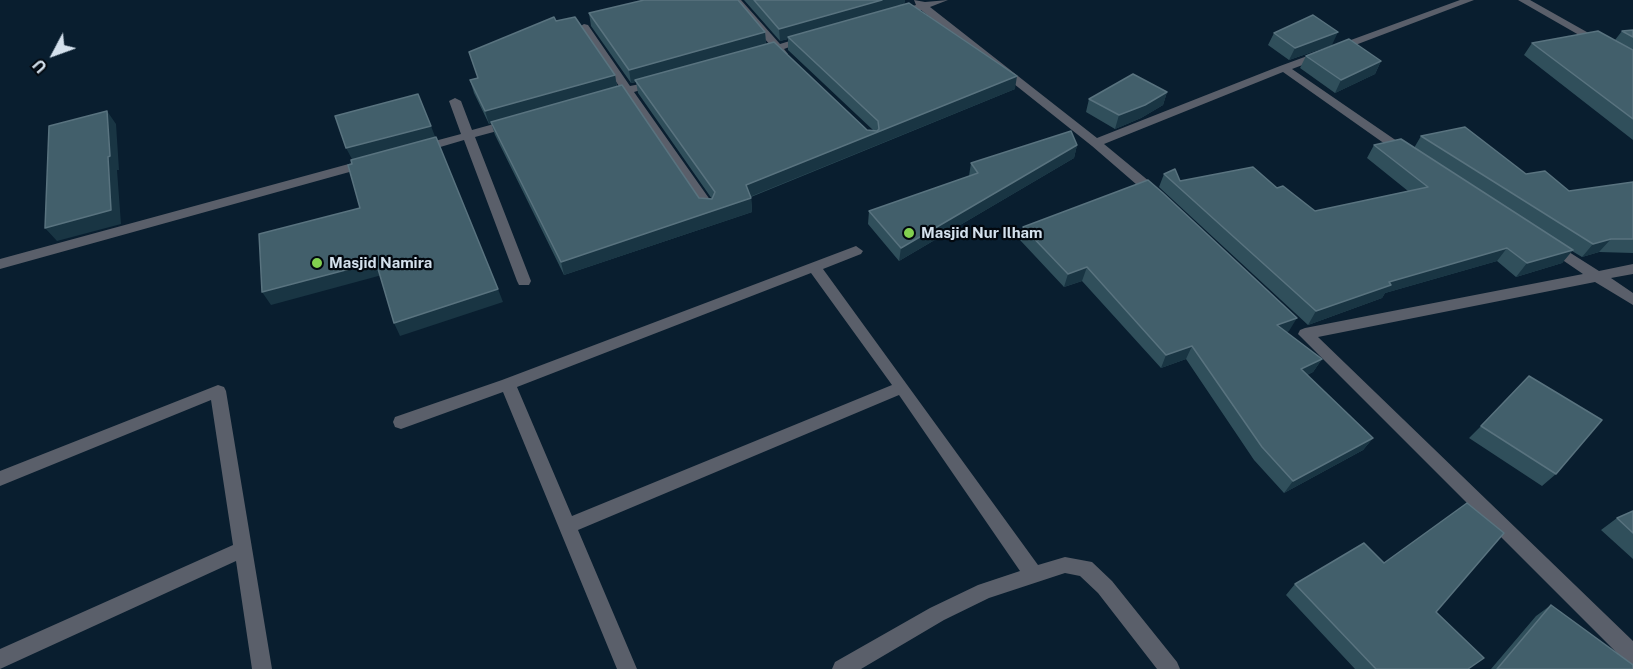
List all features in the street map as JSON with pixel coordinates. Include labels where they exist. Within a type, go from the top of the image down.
[{"type":"street","points":[[736,0],[777,48],[794,64]]},
{"type":"street","points":[[889,16],[919,3],[943,0]]},
{"type":"street","points":[[1096,143],[1284,68],[1469,0]]},
{"type":"street","points":[[1523,0],[1633,63]]},
{"type":"street","points":[[919,3],[1096,143],[1165,202]]},
{"type":"street","points":[[584,27],[708,207]]},
{"type":"street","points":[[743,58],[822,35]]},
{"type":"street","points":[[1593,40],[1613,39]]},
{"type":"street","points":[[1284,68],[1414,158]]},
{"type":"street","points":[[594,100],[663,80]]},
{"type":"street","points":[[455,100],[525,281]]},
{"type":"street","points":[[411,151],[525,119]]},
{"type":"street","points":[[0,264],[376,160]]},
{"type":"street","points":[[1540,238],[1633,300]]},
{"type":"street","points":[[401,422],[508,384],[856,251]]},
{"type":"street","points":[[814,267],[902,387],[1034,575]]},
{"type":"street","points":[[1633,269],[1301,331],[1633,655]]},
{"type":"street","points":[[508,384],[627,669]]},
{"type":"street","points":[[569,526],[902,387]]},
{"type":"street","points":[[0,479],[218,391],[262,669]]},
{"type":"street","points":[[0,659],[243,549]]},
{"type":"street","points":[[842,669],[937,614],[985,591],[1065,565],[1085,568],[1105,587],[1170,669]]},
{"type":"building","points":[[644,0],[738,0],[765,32],[629,70],[589,13]]},
{"type":"building","points":[[754,0],[882,0],[779,29]]},
{"type":"building","points":[[909,3],[1017,76],[746,185],[751,198],[561,262],[491,122],[622,85],[699,198],[712,199],[715,192],[635,80],[774,42],[867,130],[877,131],[878,121],[788,37]]},
{"type":"building","points":[[1313,15],[1338,32],[1295,48],[1274,33]]},
{"type":"building","points":[[554,17],[556,21],[575,17],[615,75],[485,111],[470,80],[478,78],[469,52]]},
{"type":"building","points":[[1633,30],[1633,37],[1622,31]]},
{"type":"building","points":[[1598,31],[1633,50],[1633,119],[1532,43]]},
{"type":"building","points":[[1349,39],[1381,61],[1341,80],[1306,56]]},
{"type":"building","points":[[1133,74],[1167,92],[1145,105],[1119,115],[1089,99]]},
{"type":"building","points":[[418,94],[431,126],[346,148],[335,116]]},
{"type":"building","points":[[107,111],[111,210],[45,228],[49,126]]},
{"type":"building","points":[[1465,127],[1526,174],[1545,171],[1569,191],[1633,182],[1633,239],[1611,239],[1593,244],[1421,136]]},
{"type":"building","points":[[1071,131],[1077,145],[901,248],[869,211],[978,173],[971,163]]},
{"type":"building","points":[[436,137],[498,289],[394,323],[376,262],[262,292],[259,234],[360,208],[348,165],[352,164],[351,160]]},
{"type":"building","points":[[1401,139],[1573,250],[1527,263],[1507,248],[1389,282],[1391,285],[1316,311],[1164,174],[1175,169],[1180,181],[1253,167],[1277,188],[1283,186],[1315,211],[1428,187],[1374,145]]},
{"type":"building","points":[[1148,180],[1297,318],[1277,325],[1322,359],[1301,369],[1373,438],[1293,481],[1262,447],[1192,346],[1166,355],[1087,267],[1068,274],[1023,227]]},
{"type":"building","points":[[1529,376],[1602,420],[1556,474],[1481,426]]},
{"type":"building","points":[[1467,503],[1504,533],[1436,612],[1484,658],[1468,669],[1376,669],[1295,584],[1364,543],[1384,563]]},
{"type":"building","points":[[1633,511],[1633,533],[1617,518]]},
{"type":"building","points":[[1551,605],[1633,665],[1633,669],[1497,669]]},
{"type":"place","name":"Masjid Nur Ilham","points":[[909,233]]},
{"type":"place","name":"Masjid Namira","points":[[317,263]]}]
